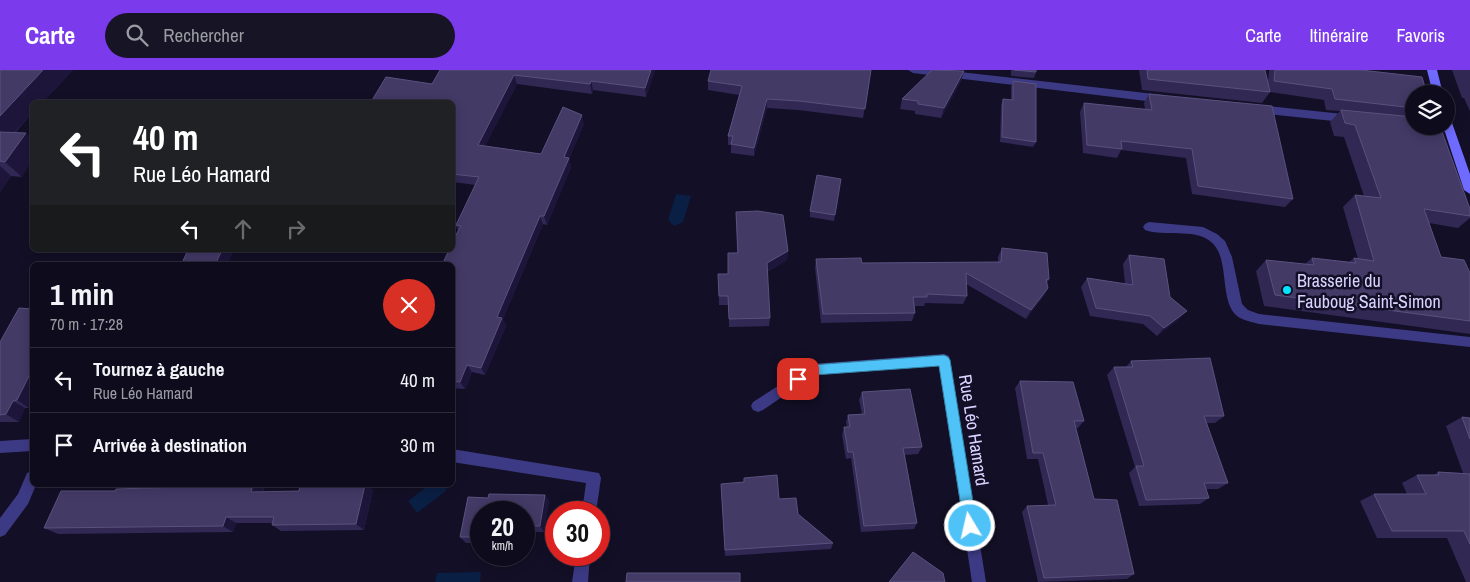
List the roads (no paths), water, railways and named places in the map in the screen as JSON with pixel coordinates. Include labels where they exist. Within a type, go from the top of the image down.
[{"type":"main road","points":[[1432,70],[1436,85]]},
{"type":"main road","points":[[1449,135],[1470,190]]},
{"type":"street","points":[[913,70],[1176,101]]},
{"type":"street","points":[[1246,108],[1364,120]]},
{"type":"street","points":[[1148,227],[1203,232],[1220,244],[1226,257],[1236,306],[1244,314],[1259,319],[1470,342]]},
{"type":"street","name":"Rue Léo Hamard","points":[[758,406],[812,370],[944,360],[979,582]]},
{"type":"street","points":[[0,447],[30,445]]},
{"type":"street","points":[[455,455],[594,478],[591,501]]},
{"type":"street","points":[[0,530],[24,500],[30,484]]},
{"type":"street","points":[[580,582],[582,566]]},
{"type":"water","points":[[676,194],[691,196],[683,222],[674,226],[668,220]]},
{"type":"water","points":[[426,487],[445,487],[447,490],[417,513],[408,501]]},
{"type":"water","points":[[481,572],[480,582],[435,582],[437,573]]},
{"type":"place","name":"Brasserie du Fauboug Saint-Simon","points":[[1287,290]]}]
